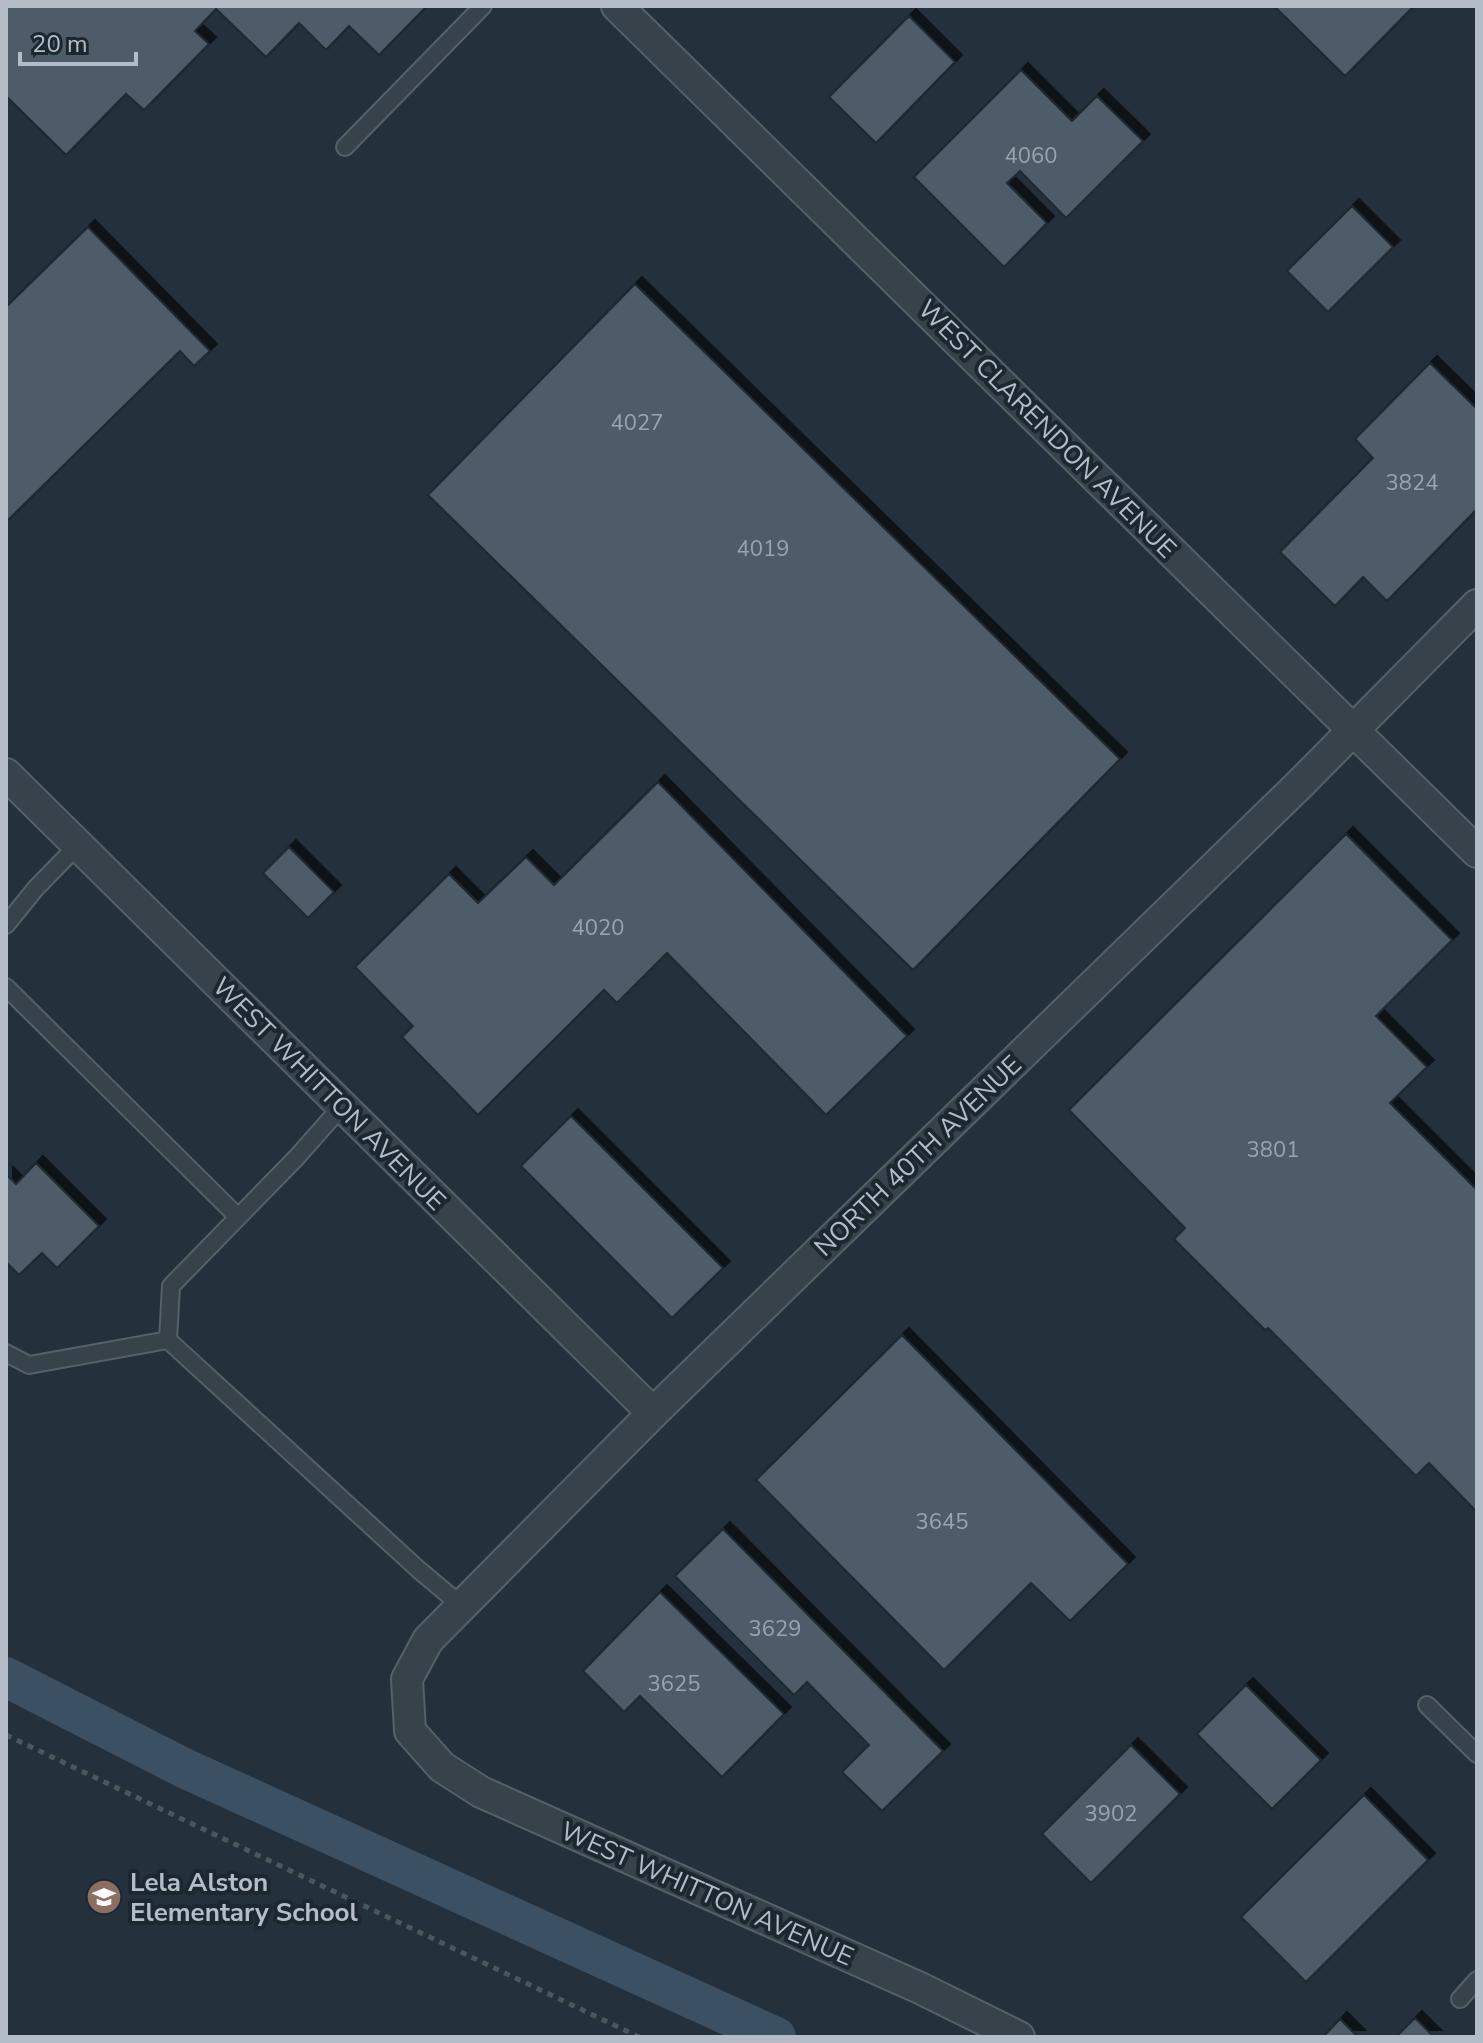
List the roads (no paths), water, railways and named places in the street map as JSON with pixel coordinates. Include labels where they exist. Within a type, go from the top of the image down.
[{"type":"street","name":"WEST CLARENDON AVENUE","points":[[617,6],[1477,852]]},
{"type":"street","name":"NORTH 40TH AVENUE","points":[[410,1731],[407,1679],[428,1640],[653,1413],[1353,731],[1477,605]]},
{"type":"street","name":"WEST WHITTON AVENUE","points":[[6,774],[653,1413]]},
{"type":"street","name":"WEST WHITTON AVENUE","points":[[410,1731],[442,1767],[481,1792],[920,1988],[1019,2037]]},
{"type":"lane","points":[[345,147],[483,6]]},
{"type":"lane","points":[[6,925],[36,888],[78,845]]},
{"type":"lane","points":[[6,987],[238,1217]]},
{"type":"lane","points":[[168,1340],[171,1286],[342,1106]]},
{"type":"lane","points":[[6,1353],[29,1365],[168,1340]]},
{"type":"lane","points":[[168,1340],[462,1606]]},
{"type":"lane","points":[[1427,1705],[1477,1754]]},
{"type":"lane","points":[[1460,1999],[1477,1980]]},
{"type":"waterway","points":[[6,1677],[184,1768],[776,2037]]},
{"type":"place","name":"Lela Alston Elementary School","points":[[104,1897]]}]
